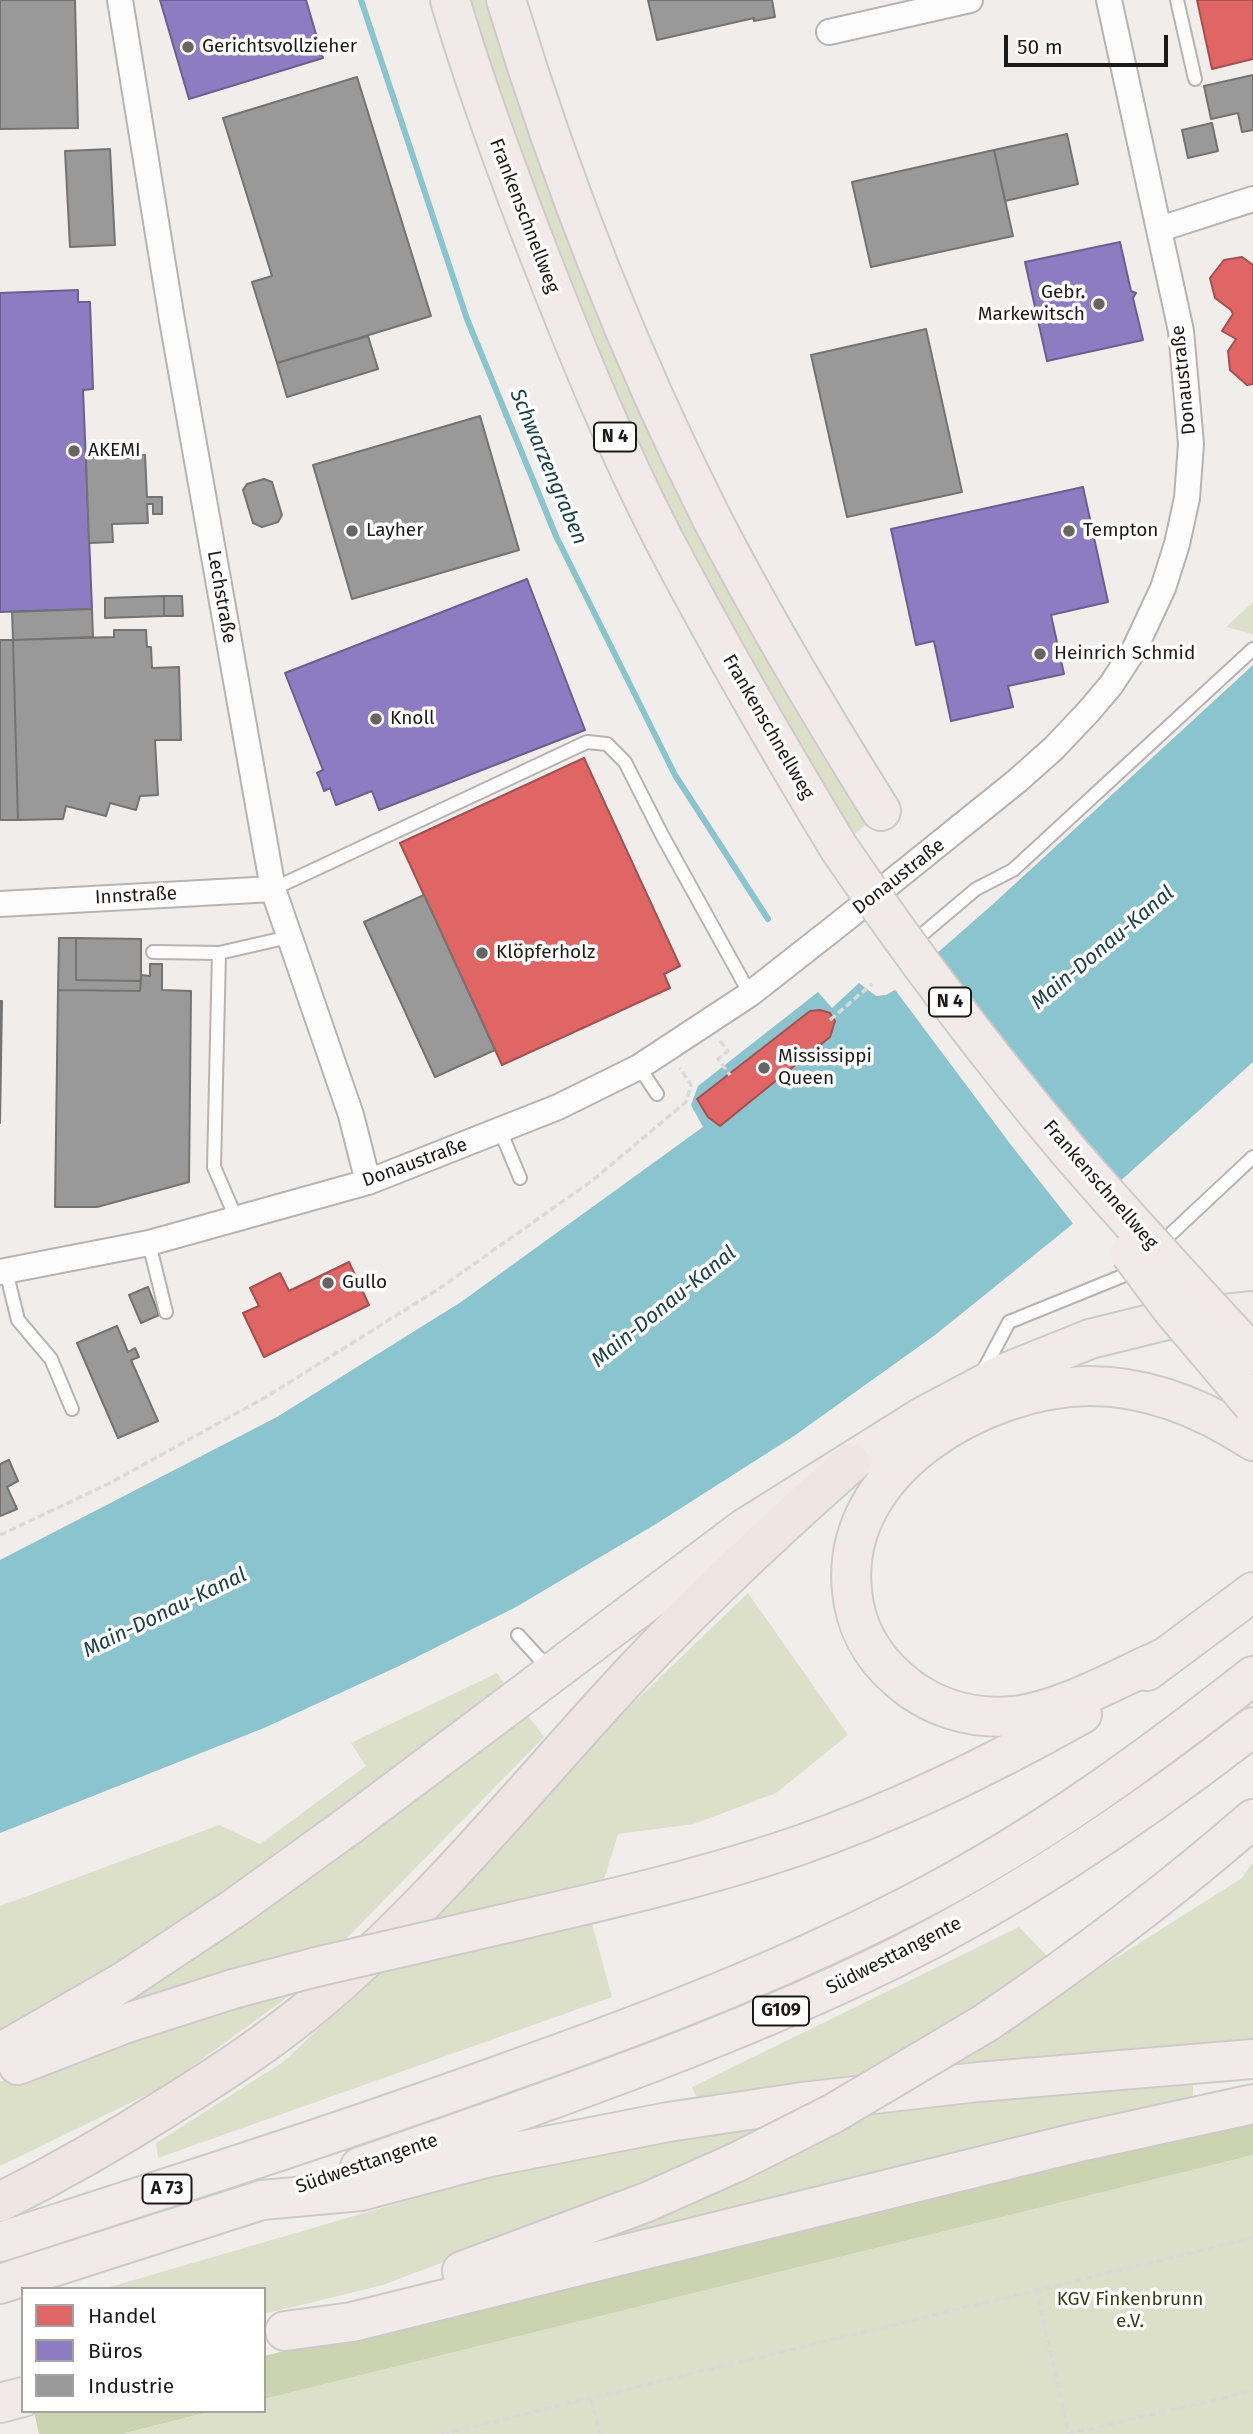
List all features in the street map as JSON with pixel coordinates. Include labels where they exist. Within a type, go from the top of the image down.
[{"type":"highway","name":"Frankenschnellweg","points":[[450,0],[493,135],[570,336],[615,439],[663,538],[748,694],[839,848],[890,923],[1068,1150],[1253,1355]]},
{"type":"highway","name":"N 4","points":[[506,0],[562,167],[618,312],[662,414],[712,517],[793,668],[881,811]]},
{"type":"highway","points":[[1068,1150],[1129,1252],[1171,1308],[1253,1405]]},
{"type":"highway","points":[[0,2053],[123,1982],[267,1886],[745,1528],[922,1418],[1029,1362],[1090,1339],[1126,1329],[1206,1314],[1253,1311]]},
{"type":"highway","points":[[1166,1657],[1067,1700],[1016,1716],[957,1712],[922,1698],[887,1670],[860,1629],[853,1606],[851,1569],[853,1551],[865,1518],[896,1471],[923,1445],[962,1419],[1002,1402],[1055,1390],[1088,1386],[1123,1388],[1158,1395],[1228,1424],[1253,1441]]},
{"type":"highway","points":[[0,2202],[69,2166],[248,2057],[322,1998],[410,1916],[676,1627],[762,1541],[851,1464]]},
{"type":"highway","points":[[0,2073],[124,2024],[233,1989],[708,1874],[804,1843],[875,1816],[1058,1727],[1125,1688],[1253,1592]]},
{"type":"highway","name":"Südwesttangente","points":[[333,2134],[673,2012],[853,1933],[941,1889],[1061,1817],[1156,1751],[1253,1676]]},
{"type":"highway","name":"Südwesttangente","points":[[262,2200],[660,2060],[835,1986],[966,1920],[1074,1856],[1148,1807],[1253,1727]]},
{"type":"highway","points":[[275,2333],[536,2245],[647,2202],[737,2162],[834,2113],[987,2022],[1105,1940],[1160,1898],[1253,1819]]},
{"type":"highway","points":[[262,2200],[361,2190],[562,2141],[735,2111],[978,2082],[1253,2059]]},
{"type":"highway","points":[[275,2333],[352,2322],[1158,2123],[1253,2104]]},
{"type":"highway","name":"A 73","points":[[0,2242],[333,2134]]},
{"type":"highway","name":"A 73","points":[[0,2284],[262,2200]]},
{"type":"highway","points":[[0,2403],[21,2398]]},
{"type":"street","name":"Lechstraße","points":[[120,0],[172,320],[273,889],[351,1115],[368,1182]]},
{"type":"street","points":[[829,32],[970,0]]},
{"type":"street","name":"Donaustraße","points":[[3,1271],[149,1243],[368,1182],[558,1107],[639,1067],[750,994],[864,912],[1054,748],[1111,685],[1135,648],[1163,588],[1177,544],[1187,498],[1191,444],[1181,331],[1110,0]]},
{"type":"street","points":[[1160,229],[1253,199]]},
{"type":"street","name":"Innstraße","points":[[0,904],[273,889]]},
{"type":"lane","points":[[1177,0],[1195,79]]},
{"type":"lane","points":[[898,956],[976,889],[1013,870],[1253,649]]},
{"type":"lane","points":[[273,889],[587,742],[607,744],[625,762],[750,994]]},
{"type":"lane","points":[[153,952],[219,953],[289,937]]},
{"type":"lane","points":[[219,953],[214,1167],[236,1218]]},
{"type":"lane","points":[[639,1067],[657,1094]]},
{"type":"lane","points":[[500,1130],[520,1178]]},
{"type":"lane","points":[[973,1389],[1009,1321],[1130,1273],[1253,1157]]},
{"type":"lane","points":[[149,1243],[166,1312]]},
{"type":"lane","points":[[3,1271],[18,1320],[53,1363],[72,1409]]},
{"type":"lane","points":[[518,1635],[552,1672]]},
{"type":"path","points":[[830,1020],[872,984]]},
{"type":"path","points":[[0,1535],[112,1482],[266,1397],[440,1288],[593,1180],[686,1102],[691,1085],[667,1050]]},
{"type":"path","points":[[728,1051],[718,1059],[730,1075]]},
{"type":"path","points":[[443,2434],[1036,2288],[1253,2238]]},
{"type":"path","points":[[1036,2288],[1069,2434],[1253,2390]]},
{"type":"path","points":[[590,2399],[600,2434]]},
{"type":"green space","points":[[469,0],[485,0],[560,215],[602,321],[697,528],[749,629],[805,728],[866,824],[854,835],[734,633],[651,471],[553,238]]},
{"type":"green space","points":[[1253,602],[1253,634],[1226,627]]},
{"type":"green space","points":[[748,1593],[848,1735],[776,1793],[694,1824],[618,1834],[601,1889],[428,1922],[623,1713]]},
{"type":"green space","points":[[497,1673],[507,1687],[274,1868],[0,2039],[0,1906],[219,1825],[260,1844],[366,1766],[351,1743]]},
{"type":"green space","points":[[523,1709],[544,1737],[341,1944],[134,2010],[124,1994]]},
{"type":"green space","points":[[1253,1862],[1253,2043],[941,2069],[1242,1878]]},
{"type":"green space","points":[[590,1917],[612,1997],[158,2158],[156,2143],[283,2062],[384,1967]]},
{"type":"green space","points":[[1019,1927],[1054,1963],[853,2085],[701,2107],[692,2087]]},
{"type":"green space","points":[[303,1986],[165,2086],[0,2166],[0,2082],[138,2028]]},
{"type":"green space","points":[[1193,2078],[1193,2099],[488,2272],[866,2114]]},
{"type":"green space","points":[[794,2117],[618,2196],[383,2285],[266,2314],[266,2287],[110,2287],[526,2166]]},
{"type":"green space","points":[[1253,2119],[1253,2155],[266,2399],[266,2356],[1198,2128]]},
{"type":"green space","name":"KGV Finkenbrunn e.V.","points":[[1253,2155],[1253,2434],[121,2434],[205,2413],[266,2413],[266,2399]]},
{"type":"green space","points":[[34,2413],[205,2413],[121,2434],[39,2434]]},
{"type":"water","name":"Main-Donau-Kanal","points":[[1253,665],[1253,1062],[1069,1227],[935,1335],[794,1436],[656,1524],[516,1607],[399,1666],[264,1728],[0,1833],[0,1560],[277,1417],[461,1302],[703,1127],[691,1105],[698,1086],[818,992],[832,1008],[859,983],[876,996],[895,990],[992,905]]},
{"type":"pier","points":[[934,951],[1119,1189],[1075,1226],[893,987]]},
{"type":"building: Handel","points":[[1197,0],[1253,0],[1253,59],[1212,69]]},
{"type":"building: Handel","points":[[1242,257],[1253,265],[1253,384],[1247,385],[1230,370],[1228,351],[1236,339],[1222,331],[1233,314],[1215,298],[1210,278],[1224,260]]},
{"type":"building: Handel","points":[[584,758],[680,966],[664,974],[670,988],[502,1065],[400,843]]},
{"type":"building: Handel","name":"Mississippi Queen","points":[[810,1011],[830,1013],[835,1021],[830,1037],[720,1126],[708,1117],[697,1099]]},
{"type":"building: Handel","points":[[349,1262],[369,1305],[264,1357],[243,1313],[259,1306],[250,1288],[280,1273],[289,1291]]},
{"type":"building: Büros","points":[[160,0],[306,0],[323,58],[189,99]]},
{"type":"building: Büros","points":[[1120,242],[1131,291],[1136,293],[1133,298],[1143,340],[1047,361],[1025,262]]},
{"type":"building: Büros","points":[[78,290],[78,302],[90,302],[93,389],[83,390],[92,609],[0,612],[0,293]]},
{"type":"building: Büros","points":[[1083,487],[1108,602],[1051,615],[1064,674],[1008,686],[1013,707],[951,721],[934,641],[916,645],[891,529]]},
{"type":"building: Büros","points":[[527,579],[585,730],[379,810],[372,791],[336,805],[330,788],[324,791],[317,773],[323,770],[285,673]]},
{"type":"building: Industrie","points":[[0,0],[75,0],[78,128],[0,129]]},
{"type":"building: Industrie","points":[[648,0],[772,0],[775,17],[754,21],[754,18],[657,40]]},
{"type":"building: Industrie","points":[[1253,75],[1253,130],[1242,132],[1238,113],[1211,119],[1204,86]]},
{"type":"building: Industrie","points":[[357,77],[431,316],[277,363],[252,282],[272,276],[223,118]]},
{"type":"building: Industrie","points":[[1212,123],[1218,151],[1188,158],[1182,130]]},
{"type":"building: Industrie","points":[[1067,134],[1078,184],[1005,201],[994,150]]},
{"type":"building: Industrie","points":[[110,149],[115,245],[70,247],[65,151]]},
{"type":"building: Industrie","points":[[994,150],[1013,236],[871,267],[852,182]]},
{"type":"building: Industrie","points":[[926,329],[962,492],[847,517],[811,355]]},
{"type":"building: Industrie","points":[[368,336],[378,369],[287,397],[277,363]]},
{"type":"building: Industrie","points":[[480,416],[519,550],[352,599],[313,465]]},
{"type":"building: Industrie","points":[[145,455],[147,497],[162,497],[162,514],[153,514],[153,504],[147,504],[148,523],[112,524],[113,542],[89,543],[86,457]]},
{"type":"building: Industrie","points":[[264,479],[272,482],[282,515],[278,522],[262,527],[253,523],[243,490],[247,484]]},
{"type":"building: Industrie","points":[[164,596],[182,596],[183,616],[164,616]]},
{"type":"building: Industrie","points":[[164,596],[164,616],[105,618],[105,598]]},
{"type":"building: Industrie","points":[[92,609],[93,637],[13,640],[12,612]]},
{"type":"building: Industrie","points":[[114,630],[146,630],[147,647],[151,647],[152,668],[179,667],[181,740],[155,740],[158,795],[140,796],[136,810],[110,803],[106,816],[66,806],[63,819],[18,820],[13,640],[114,637]]},
{"type":"building: Industrie","points":[[0,640],[13,640],[18,820],[0,820]]},
{"type":"building: Industrie","points":[[424,895],[495,1050],[435,1077],[364,922]]},
{"type":"building: Industrie","points":[[59,938],[76,938],[76,980],[141,981],[140,991],[58,990]]},
{"type":"building: Industrie","points":[[76,938],[141,939],[141,981],[76,980]]},
{"type":"building: Industrie","points":[[150,964],[162,964],[162,990],[191,991],[189,1182],[97,1207],[55,1207],[58,990],[140,991],[141,975],[150,976]]},
{"type":"building: Industrie","points":[[0,1001],[2,1001],[0,1123]]},
{"type":"building: Industrie","points":[[148,1287],[159,1315],[141,1323],[129,1295]]},
{"type":"building: Industrie","points":[[117,1326],[128,1352],[135,1348],[139,1357],[131,1360],[158,1421],[118,1438],[77,1343]]},
{"type":"building: Industrie","points":[[9,1460],[18,1481],[7,1487],[17,1509],[0,1516],[0,1464]]},
{"type":"waterway","name":"Schwarzengraben","points":[[361,0],[467,319],[556,536],[675,775],[768,919]]},
{"type":"place","name":"Gerichtsvollzieher","points":[[188,47]]},
{"type":"place","name":"Gebr. Markewitsch","points":[[1099,304]]},
{"type":"place","name":"AKEMI","points":[[74,451]]},
{"type":"place","name":"Layher","points":[[352,531]]},
{"type":"place","name":"Tempton","points":[[1069,531]]},
{"type":"place","name":"Heinrich Schmid","points":[[1040,654]]},
{"type":"place","name":"Knoll","points":[[376,719]]},
{"type":"place","name":"Klöpferholz","points":[[482,953]]},
{"type":"place","name":"Mississippi Queen","points":[[764,1068]]},
{"type":"place","name":"Gullo","points":[[328,1283]]}]
